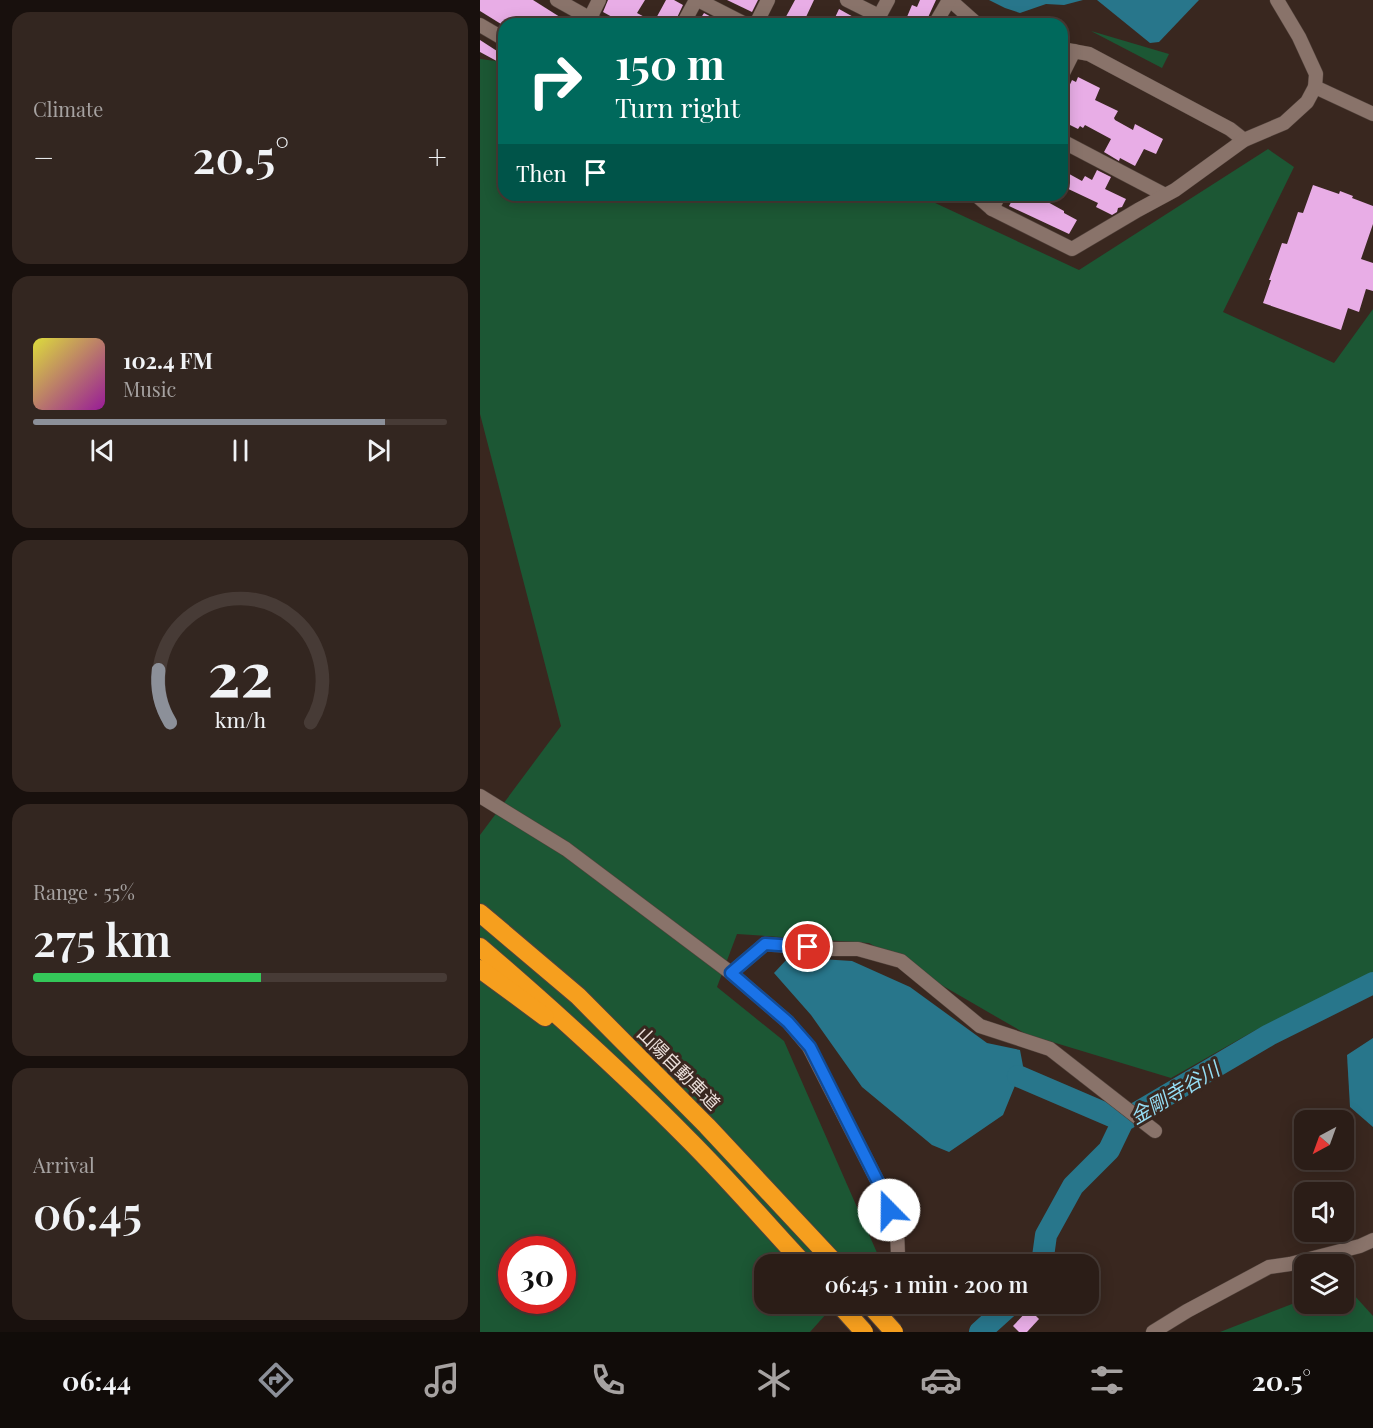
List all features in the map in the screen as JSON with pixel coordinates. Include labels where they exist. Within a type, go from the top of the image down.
[{"type":"highway","points":[[480,898],[578,996]]},
{"type":"highway","name":"山陽自動車道","points":[[480,913],[578,996],[707,1126],[827,1254]]},
{"type":"highway","points":[[480,947],[616,1069],[690,1141],[795,1254]]},
{"type":"highway","points":[[480,969],[548,1019],[690,1141]]},
{"type":"highway","points":[[848,1314],[864,1332]]},
{"type":"highway","points":[[879,1314],[894,1332]]},
{"type":"street","points":[[557,0],[586,18]]},
{"type":"street","points":[[593,18],[599,0]]},
{"type":"street","points":[[686,18],[697,0],[733,18]]},
{"type":"street","points":[[759,18],[768,0]]},
{"type":"street","points":[[847,0],[874,18]]},
{"type":"street","points":[[878,18],[888,0]]},
{"type":"street","points":[[939,18],[950,0],[970,18]]},
{"type":"street","points":[[983,201],[992,209],[1072,249],[1175,190],[1244,140],[1284,123],[1307,102],[1315,87],[1316,74],[1299,38],[1276,0]]},
{"type":"street","points":[[480,25],[498,36]]},
{"type":"street","points":[[1068,50],[1089,54],[1099,59],[1230,129],[1244,140]]},
{"type":"street","points":[[1315,87],[1373,114]]},
{"type":"street","points":[[1068,144],[1165,195]]},
{"type":"street","points":[[992,209],[996,201]]},
{"type":"street","points":[[480,796],[566,849],[731,973],[788,1022],[810,1047],[882,1190],[897,1230],[898,1254]]},
{"type":"street","points":[[731,973],[765,944],[858,949],[902,962],[980,1026],[1050,1049],[1155,1131]]},
{"type":"street","points":[[1153,1332],[1269,1267],[1360,1246],[1373,1240]]},
{"type":"street","points":[[859,1332],[864,1314]]},
{"type":"green space","points":[[1091,31],[1169,54],[1162,68]]},
{"type":"green space","points":[[480,59],[498,61],[498,201],[930,201],[1079,270],[1268,149],[1294,167],[1223,312],[1334,363],[1373,309],[1373,972],[1254,1031],[1171,1078],[1026,1034],[869,943],[737,934],[717,987],[784,1041],[878,1254],[754,1254],[754,1314],[826,1314],[810,1332],[480,1332],[480,835],[561,726],[480,414]]},
{"type":"green space","points":[[1354,1295],[1373,1316],[1373,1332],[1220,1332],[1294,1303],[1294,1314],[1354,1314]]},
{"type":"water","points":[[989,0],[1083,0],[1064,5],[1046,4],[1020,13]]},
{"type":"water","points":[[1097,0],[1199,0],[1159,42],[1150,43]]},
{"type":"water","points":[[789,957],[852,961],[910,987],[987,1043],[1020,1050],[1023,1066],[1003,1115],[949,1152],[932,1145],[862,1087],[811,1015],[774,973]]},
{"type":"water","points":[[1373,1038],[1373,1127],[1350,1107],[1347,1055]]},
{"type":"building","points":[[480,0],[533,0],[562,18],[498,18],[498,22],[480,11]]},
{"type":"building","points":[[608,0],[645,0],[637,13],[646,18],[614,18],[603,12]]},
{"type":"building","points":[[666,0],[674,0],[683,5],[677,18],[656,18]]},
{"type":"building","points":[[727,0],[758,0],[752,12]]},
{"type":"building","points":[[795,0],[814,0],[806,17],[808,18],[785,18]]},
{"type":"building","points":[[920,0],[936,0],[928,18],[907,18],[912,5],[917,7]]},
{"type":"building","points":[[839,9],[855,18],[835,18]]},
{"type":"building","points":[[704,13],[713,18],[701,18]]},
{"type":"building","points":[[480,40],[497,51],[498,49],[498,62],[480,52]]},
{"type":"building","points":[[1078,77],[1100,88],[1095,100],[1118,111],[1115,120],[1133,130],[1135,124],[1163,139],[1156,154],[1144,149],[1135,166],[1120,158],[1119,161],[1104,152],[1111,139],[1085,125],[1078,129],[1068,124],[1068,89],[1072,80],[1076,82]]},
{"type":"building","points":[[1097,170],[1111,177],[1105,189],[1126,199],[1122,207],[1112,215],[1096,207],[1098,203],[1068,189],[1068,173],[1082,181],[1085,176],[1092,180]]},
{"type":"building","points":[[1313,185],[1339,194],[1340,191],[1373,206],[1373,224],[1361,259],[1373,263],[1373,291],[1366,289],[1359,312],[1348,308],[1341,330],[1263,303],[1282,243],[1287,244],[1298,212],[1303,213]]},
{"type":"building","points":[[1012,201],[1046,201],[1077,220],[1069,234],[1009,206]]},
{"type":"building","points":[[1024,1314],[1034,1314],[1039,1319],[1027,1332],[1019,1332],[1013,1326]]},
{"type":"waterway","name":"金剛寺谷川","points":[[1043,1254],[1046,1235],[1073,1186],[1109,1150],[1123,1121],[1269,1035],[1373,983]]},
{"type":"waterway","points":[[1018,1076],[1123,1121]]},
{"type":"waterway","name":"金剛寺谷川","points":[[980,1332],[1000,1314]]},
{"type":"route","points":[[808,947],[765,944],[731,973],[788,1022],[810,1047],[882,1190],[889,1210]]}]
